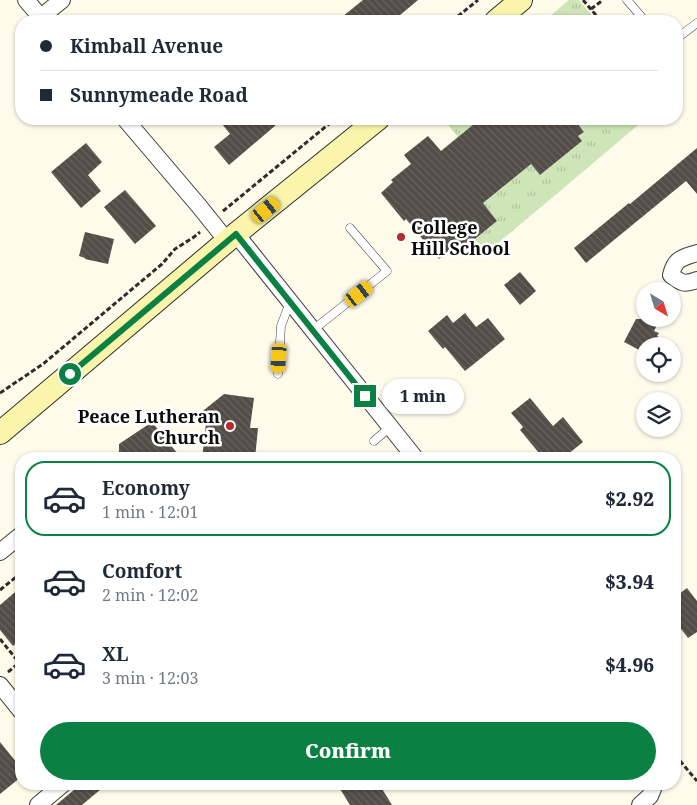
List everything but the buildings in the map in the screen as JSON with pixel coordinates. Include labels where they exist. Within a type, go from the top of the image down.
[{"type":"main road","points":[[503,15],[521,0]]},
{"type":"main road","points":[[0,433],[232,238],[371,125]]},
{"type":"street","points":[[26,0],[39,15]]},
{"type":"street","points":[[46,15],[62,0]]},
{"type":"street","points":[[130,125],[211,221],[232,238],[290,302],[410,452]]},
{"type":"street","points":[[697,253],[684,257],[674,264],[671,275],[679,282],[689,283],[697,280]]},
{"type":"street","points":[[0,552],[15,540]]},
{"type":"street","points":[[0,686],[15,705]]},
{"type":"street","points":[[38,805],[57,790]]},
{"type":"street","points":[[640,805],[650,796],[652,790]]},
{"type":"lane","points":[[627,0],[640,15]]},
{"type":"lane","points":[[683,33],[697,22]]},
{"type":"lane","points":[[313,330],[387,271],[350,228]]},
{"type":"lane","points":[[278,374],[281,326],[290,302]]},
{"type":"lane","points":[[374,441],[390,427]]},
{"type":"path","points":[[459,15],[478,0]]},
{"type":"path","points":[[583,0],[596,15]]},
{"type":"path","points":[[591,10],[603,0]]},
{"type":"path","points":[[0,393],[43,364],[162,264],[175,249],[194,237],[327,125]]},
{"type":"path","points":[[0,590],[15,578]]},
{"type":"path","points":[[0,639],[15,658]]},
{"type":"path","points":[[681,762],[697,781]]},
{"type":"green space","points":[[569,0],[579,0],[592,15],[551,15]]},
{"type":"green space","points":[[448,125],[473,125],[458,137]]},
{"type":"green space","points":[[579,125],[638,125],[485,254],[473,241],[497,221],[483,203],[529,162],[540,175],[582,141],[578,136],[584,131]]},
{"type":"place","name":"College Hill School","points":[[401,237]]},
{"type":"place","name":"Peace Lutheran Church","points":[[230,426]]},
{"type":"route","points":[[70,374],[236,234],[365,396]]}]
